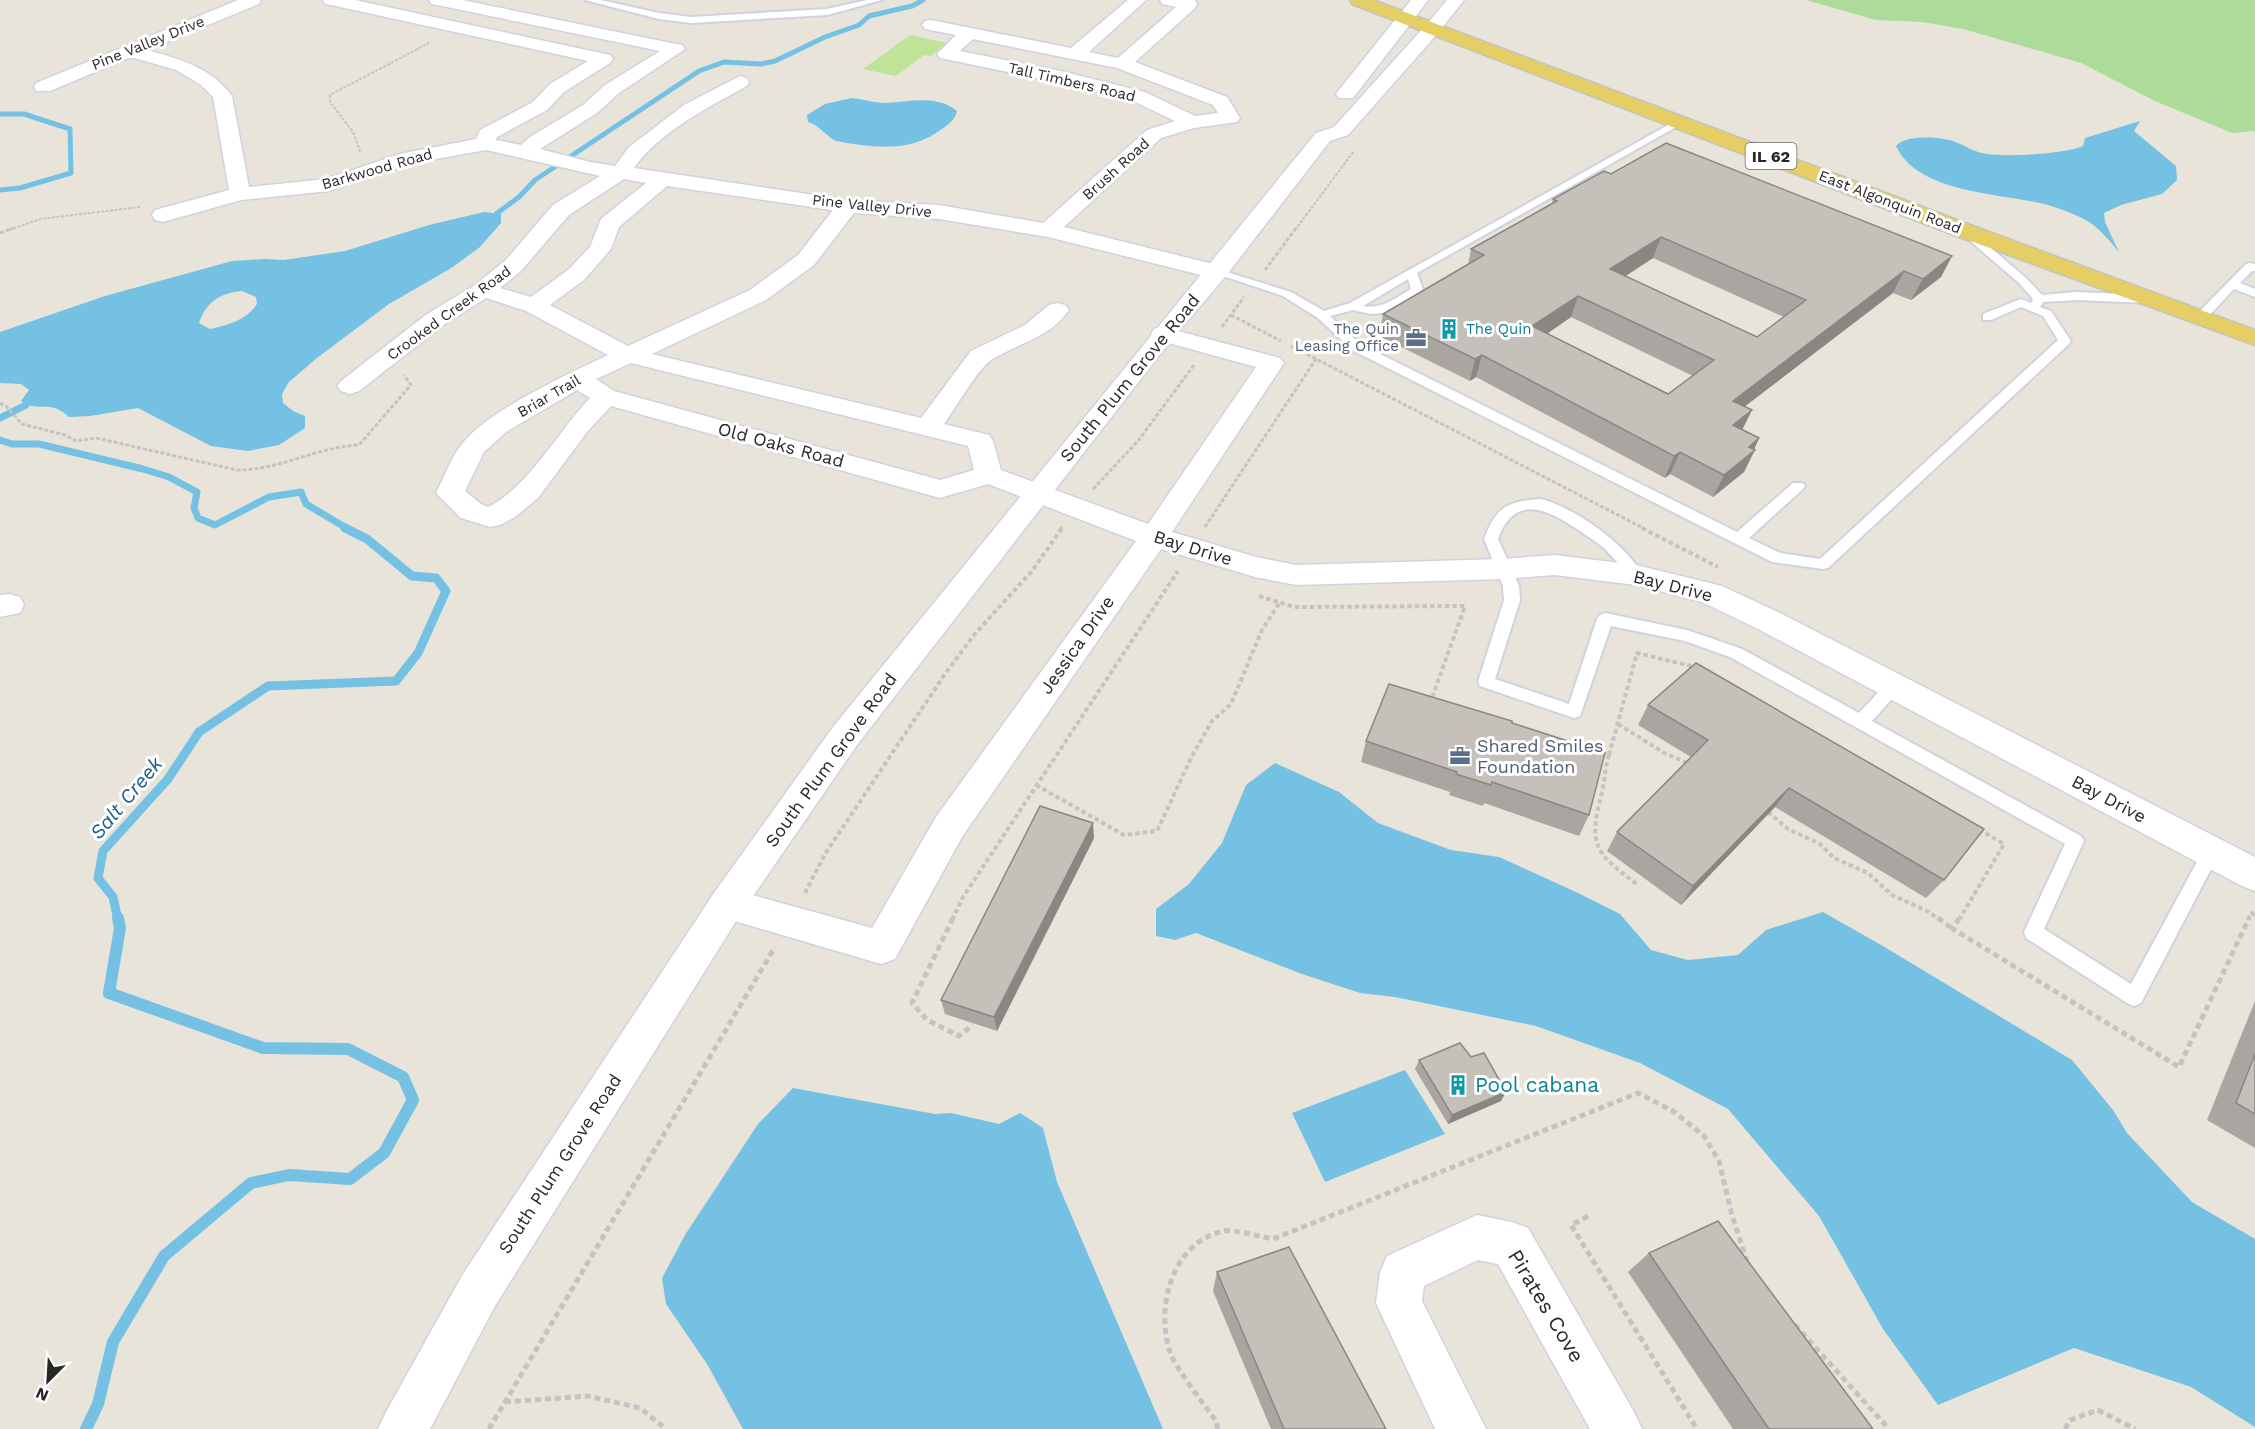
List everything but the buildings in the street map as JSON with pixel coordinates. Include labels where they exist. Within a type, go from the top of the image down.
[{"type":"main road","name":"East Algonquin Road","points":[[1358,0],[1965,231],[2255,338]]},
{"type":"street","name":"Pine Valley Drive","points":[[43,87],[253,0]]},
{"type":"street","points":[[331,0],[604,59]]},
{"type":"street","points":[[438,0],[676,49],[612,89],[590,109],[537,141],[531,153]]},
{"type":"street","points":[[1074,55],[1138,0]]},
{"type":"street","points":[[1122,64],[1189,4],[1168,0]]},
{"type":"street","name":"South Plum Grove Road","points":[[404,1429],[478,1290],[727,904],[845,736],[1163,334],[1217,272],[1420,0]]},
{"type":"street","name":"South Plum Grove Road","points":[[1328,121],[1341,131],[1456,0]]},
{"type":"street","name":"Tall Timbers Road","points":[[931,25],[1122,64],[1220,101],[1230,118],[1192,122],[1138,96],[1061,77],[946,54],[968,34]]},
{"type":"street","points":[[486,144],[487,134],[540,106],[557,88],[636,41]]},
{"type":"street","points":[[129,51],[183,66],[208,81],[222,96],[240,194]]},
{"type":"street","name":"Crooked Creek Road","points":[[350,386],[436,319],[483,290],[513,266],[561,210],[621,172],[636,151],[691,109],[740,82]]},
{"type":"street","name":"Brush Road","points":[[1048,230],[1154,134],[1192,122]]},
{"type":"street","name":"Pine Valley Drive","points":[[486,144],[589,168],[848,206],[939,212],[1048,230],[1217,272]]},
{"type":"street","name":"Barkwood Road","points":[[163,215],[240,194],[329,185],[387,165],[442,150],[486,144]]},
{"type":"street","points":[[534,306],[576,275],[600,249],[609,224],[664,178]]},
{"type":"street","name":"Briar Trail","points":[[605,396],[574,431],[542,478],[503,512],[490,518],[471,511],[450,493],[473,448],[497,426],[577,379],[758,295],[806,260],[848,206]]},
{"type":"street","points":[[483,290],[534,306],[627,355],[981,441],[989,475],[1038,492]]},
{"type":"street","points":[[927,428],[980,356],[1034,330],[1057,310]]},
{"type":"street","name":"Jessica Drive","points":[[790,923],[881,947],[949,827],[1154,537],[1271,363],[1163,334]]},
{"type":"street","name":"Old Oaks Road","points":[[577,379],[605,396],[940,489],[989,475]]},
{"type":"street","name":"Bay Drive","points":[[1038,492],[1074,509],[1154,537],[1185,564],[1256,567],[1296,575],[1502,569],[1555,565],[1636,575],[1711,594],[1769,621],[2255,875]]},
{"type":"street","points":[[727,904],[790,923]]},
{"type":"street","name":"Pirates Cove","points":[[1461,1429],[1399,1303],[1403,1272],[1477,1237],[1512,1244],[1617,1429]]},
{"type":"lane","points":[[589,0],[659,16],[691,20],[827,12],[878,0]]},
{"type":"lane","points":[[1322,315],[1354,306],[1680,122]]},
{"type":"lane","points":[[1217,272],[1287,294],[1322,315],[1356,347],[1777,558],[1823,564],[2065,341],[2047,314],[2036,303],[2023,280],[1965,231]]},
{"type":"lane","points":[[2200,318],[2250,266],[2255,268]]},
{"type":"lane","points":[[1354,306],[1365,312],[1379,312],[1417,290],[1411,272]]},
{"type":"lane","points":[[2232,284],[2255,293]]},
{"type":"lane","points":[[1987,318],[2021,303],[2036,303],[2076,296],[2150,299]]},
{"type":"lane","points":[[1738,539],[1798,486]]},
{"type":"lane","points":[[1636,575],[1611,546],[1566,515],[1541,504],[1519,505],[1498,520],[1491,539],[1502,569],[1512,586],[1512,600],[1486,682],[1574,712],[1605,620],[1687,636],[1736,653],[2076,841],[2033,932],[2134,997],[2211,852]]},
{"type":"lane","points":[[1862,721],[1894,686]]},
{"type":"path","points":[[387,165],[360,153],[356,136],[330,102],[330,95],[357,79],[460,28]]},
{"type":"path","points":[[489,1429],[790,923],[825,854],[945,674],[974,634],[1032,571],[1074,509],[1138,441],[1358,145]]},
{"type":"path","points":[[0,233],[40,219],[135,206],[147,208],[149,219],[163,215]]},
{"type":"path","points":[[973,1025],[959,1036],[927,1020],[912,1003],[963,897],[1185,564],[1316,359]]},
{"type":"path","points":[[0,403],[6,406],[20,422],[65,435],[76,441],[96,438],[237,470],[254,470],[281,465],[337,446],[359,445],[411,385],[404,375],[370,370]]},
{"type":"path","points":[[1249,593],[1294,607],[1465,606],[1432,698],[1443,702]]},
{"type":"path","points":[[1036,785],[1124,835],[1157,831],[1192,756],[1212,722],[1231,704],[1262,630],[1280,602]]},
{"type":"path","points":[[1638,885],[1609,864],[1592,836],[1595,808],[1603,789],[1603,776],[1637,653],[1694,666],[1704,672]]},
{"type":"path","points":[[1618,724],[1664,753],[1694,766]]},
{"type":"path","points":[[1598,751],[1609,755]]},
{"type":"path","points":[[1761,806],[1788,829],[1820,844],[1834,858],[1868,873],[1892,895],[1929,912],[1953,929],[2179,1067],[2251,913],[2255,915]]},
{"type":"path","points":[[1953,929],[2004,844],[1973,826]]},
{"type":"path","points":[[1588,1216],[1571,1225],[1697,1429]]},
{"type":"path","points":[[505,1402],[588,1396],[640,1408],[666,1429]]},
{"type":"path","points":[[2065,1429],[2070,1420],[2098,1410],[2135,1429]]},
{"type":"green space","points":[[1806,0],[2255,0],[2255,131],[2232,133],[2155,101],[2081,63],[1963,29],[1922,22],[1876,20]]},
{"type":"green space","points":[[910,35],[947,43],[931,56],[924,55],[896,76],[863,69]]},
{"type":"water","points":[[852,98],[885,103],[932,101],[940,102],[957,111],[949,123],[930,137],[891,147],[836,141],[808,122],[807,115],[825,104]]},
{"type":"water","points":[[2140,121],[2134,131],[2176,166],[2177,180],[2162,194],[2121,205],[2104,213],[2105,222],[2119,252],[2098,229],[2082,218],[2047,205],[1957,188],[1938,181],[1906,161],[1896,146],[1915,138],[1940,138],[1987,154],[2050,153],[2083,146],[2085,138]]},
{"type":"water","points":[[484,212],[501,214],[501,223],[480,247],[453,267],[389,304],[289,382],[282,394],[283,403],[293,411],[305,416],[305,428],[279,445],[248,451],[211,446],[138,408],[69,417],[56,408],[28,405],[21,401],[29,390],[21,384],[0,383],[0,332],[105,296],[232,261],[284,260],[345,251],[429,225]],"holes":[[[242,291],[256,297],[257,304],[253,310],[236,321],[210,329],[199,323],[210,304],[221,296]]]},
{"type":"water","points":[[1275,763],[1339,792],[1378,823],[1451,850],[1499,857],[1576,892],[1620,914],[1651,950],[1688,960],[1738,955],[1766,930],[1823,912],[2072,1060],[2113,1110],[2127,1133],[2192,1202],[2255,1239],[2255,1427],[2191,1387],[2074,1348],[1938,1405],[1883,1329],[1819,1216],[1728,1109],[1640,1063],[1536,1026],[1395,997],[1360,993],[1302,974],[1196,933],[1175,940],[1156,936],[1156,909],[1189,884],[1222,843],[1246,785]]},
{"type":"water","points":[[1405,1070],[1445,1134],[1325,1182],[1292,1113]]},
{"type":"water","points":[[793,1088],[935,1114],[951,1113],[999,1124],[1020,1113],[1043,1128],[1057,1182],[1163,1429],[743,1429],[707,1364],[666,1304],[662,1278],[685,1235],[758,1124]]},
{"type":"waterway","points":[[496,214],[519,197],[535,180],[699,71],[724,62],[761,64],[775,61],[825,37],[859,25],[869,16],[912,6],[923,0]]},
{"type":"waterway","name":"Salt Creek","points":[[0,114],[24,114],[70,129],[71,173],[20,188],[0,190]]},
{"type":"waterway","points":[[0,418],[26,405]]},
{"type":"waterway","name":"Salt Creek","points":[[0,440],[12,444],[39,444],[169,477],[197,492],[194,508],[198,518],[215,525],[269,497],[301,492],[306,504],[348,529]]},
{"type":"waterway","name":"Salt Creek","points":[[118,920],[113,897],[98,878],[103,851],[168,779],[199,732],[268,686],[396,681],[418,653],[446,591],[436,578],[412,576],[367,539],[345,528]]},
{"type":"waterway","name":"Salt Creek","points":[[86,1429],[98,1404],[113,1342],[164,1256],[251,1183],[289,1175],[350,1179],[384,1153],[413,1100],[403,1077],[348,1049],[263,1048],[109,993],[120,928],[118,918]]},
{"type":"place","name":"The Quin","points":[[1449,329]]},
{"type":"place","name":"The Quin Leasing Office","points":[[1416,338]]},
{"type":"place","name":"Shared Smiles Foundation","points":[[1460,756]]},
{"type":"place","name":"Pool cabana","points":[[1458,1085]]}]
